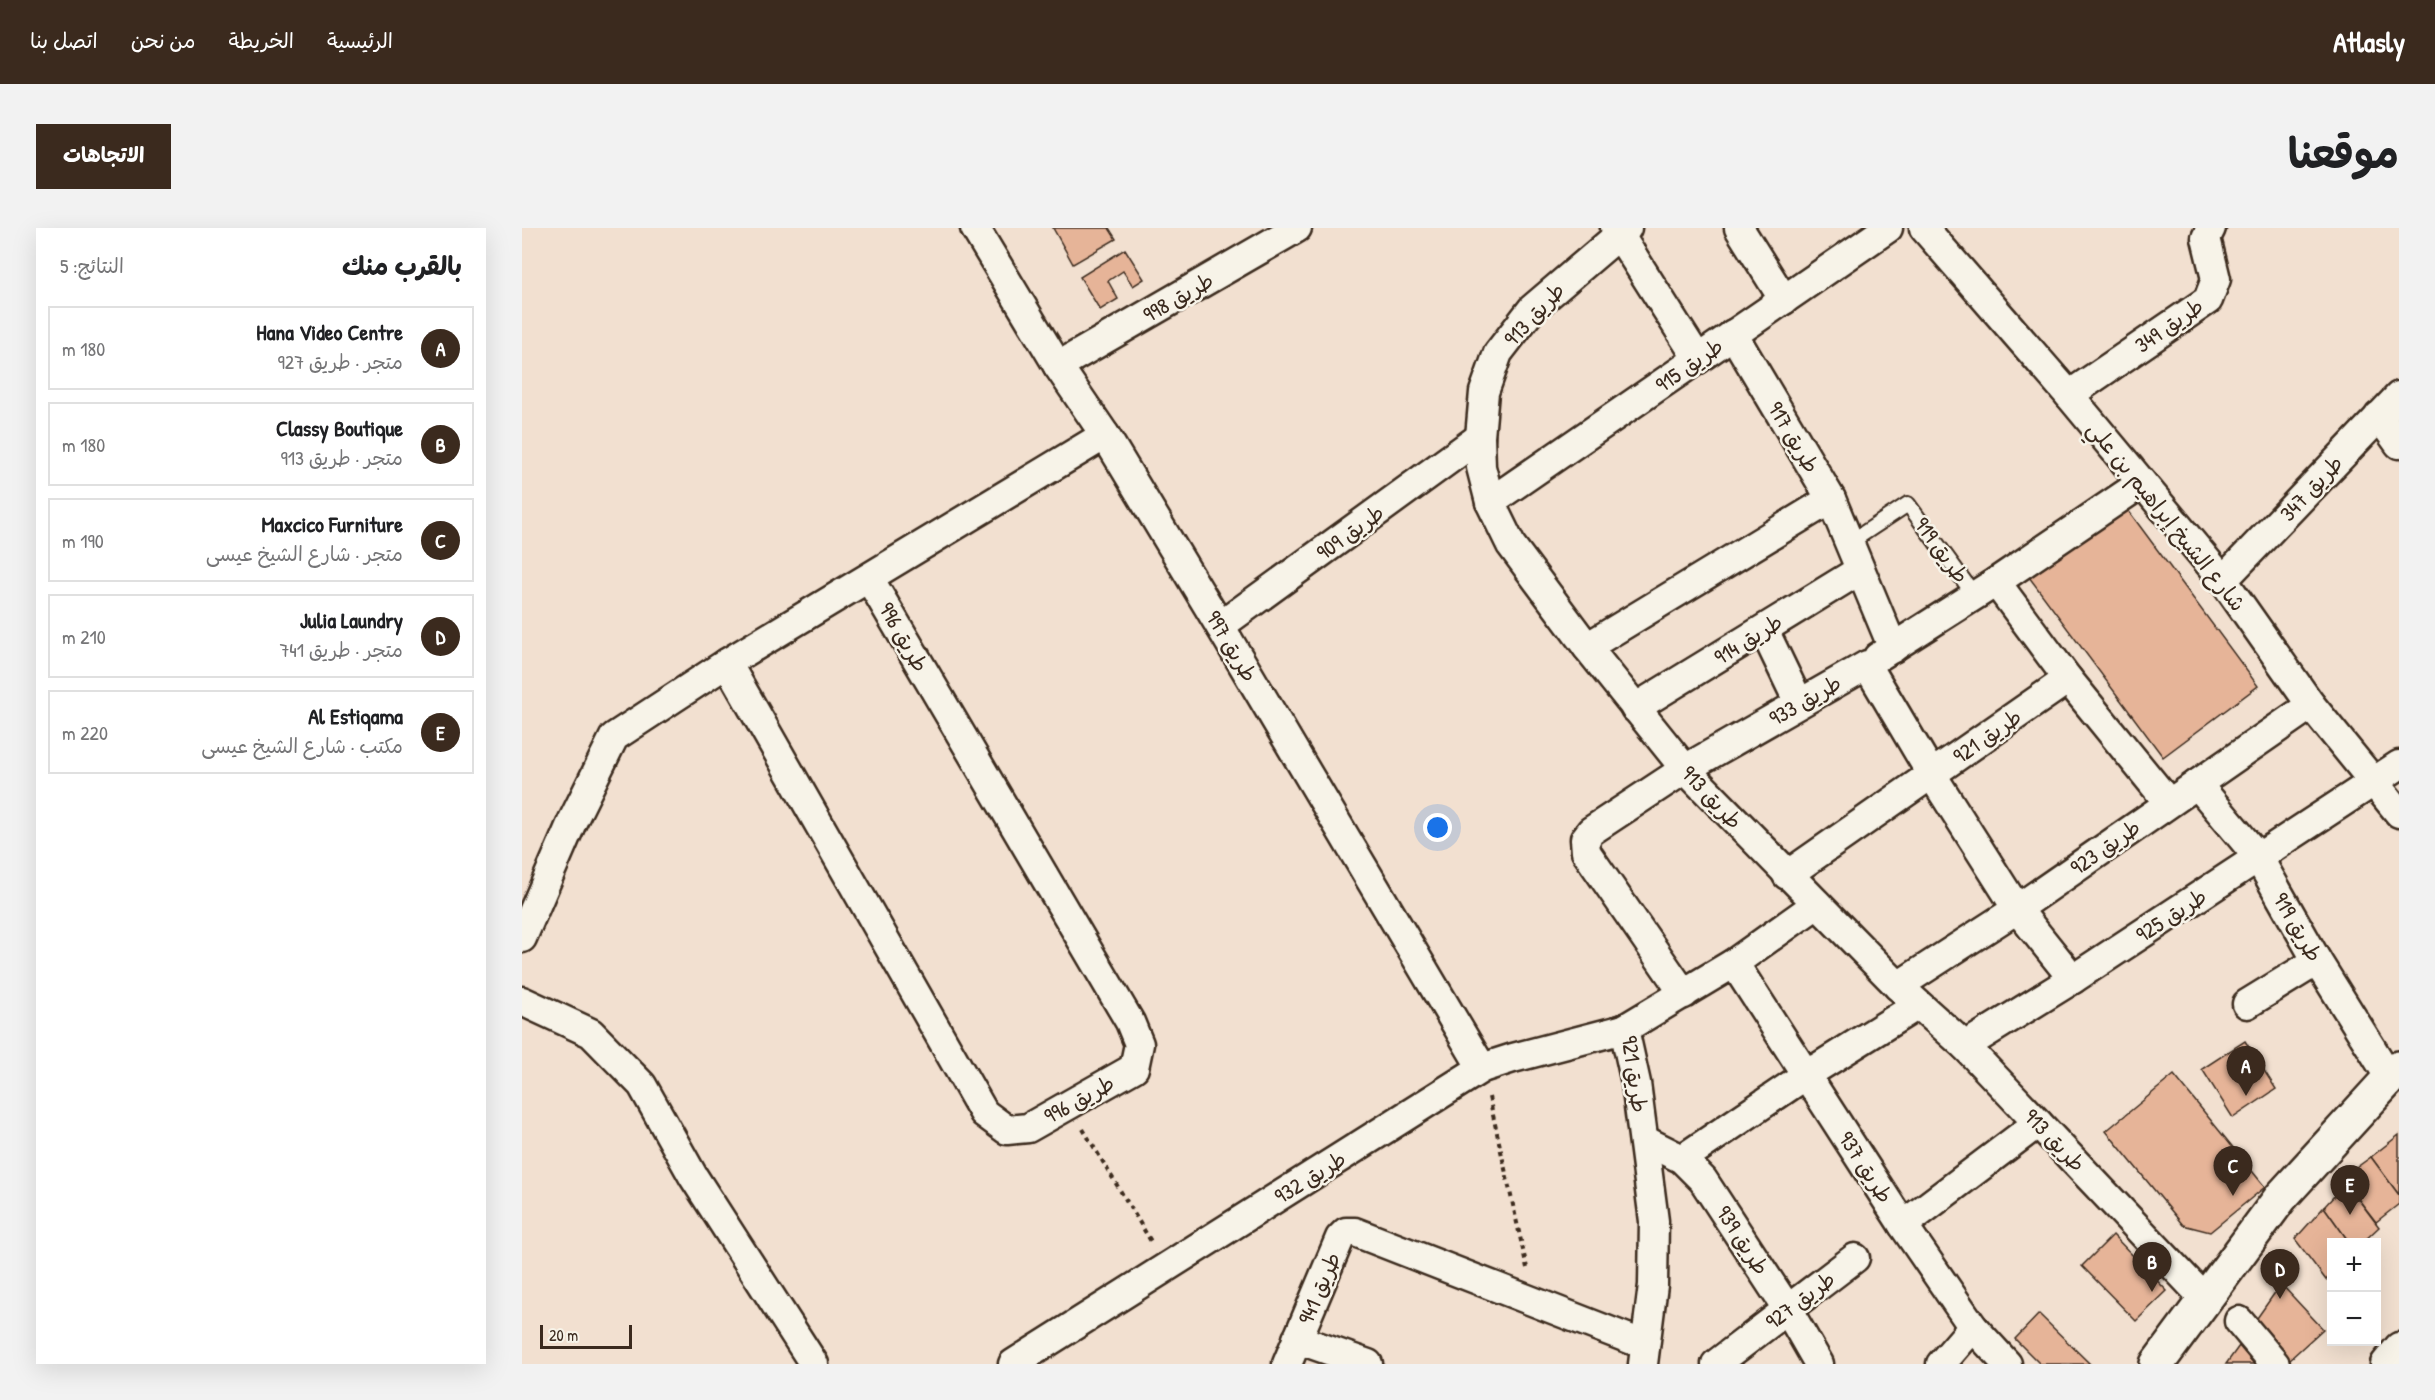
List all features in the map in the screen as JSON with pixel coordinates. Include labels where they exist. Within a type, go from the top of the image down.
[{"type":"street","name":"طريق 997","points":[[975,228],[1058,366],[1105,435],[1482,1068]]},
{"type":"street","name":"طريق 998","points":[[1058,366],[1297,228]]},
{"type":"street","points":[[1739,228],[1784,300]]},
{"type":"street","name":"طريق 915","points":[[1490,502],[1888,228]]},
{"type":"street","name":"شارع الشيخ إبراهيم بن علي","points":[[1924,228],[2069,395],[2223,580],[2311,705],[2399,813]]},
{"type":"street","points":[[1620,230],[1698,359]]},
{"type":"street","name":"طريق 913","points":[[1620,230],[1532,309],[1498,353],[1484,392],[1480,437],[1481,467],[1490,502],[1511,545],[1587,647],[1685,769],[1787,875],[1908,995],[1965,1046],[2204,1298]]},
{"type":"street","name":"طريق 349","points":[[2069,395],[2208,300],[2216,279],[2205,232]]},
{"type":"street","name":"طريق 917","points":[[1733,334],[1831,499],[1893,648]]},
{"type":"street","name":"طريق 347","points":[[2223,580],[2399,396]]},
{"type":"street","points":[[2379,416],[2399,444]]},
{"type":"street","name":"طريق 996","points":[[522,938],[572,822],[614,737],[727,663],[1105,435]]},
{"type":"street","name":"طريق 909","points":[[1220,626],[1480,437]]},
{"type":"street","points":[[1867,665],[2142,483]]},
{"type":"street","points":[[1587,647],[1831,499]]},
{"type":"street","name":"طريق 914","points":[[1635,708],[1860,570]]},
{"type":"street","name":"طريق 996","points":[[727,663],[984,1113],[1007,1130],[1028,1128],[1134,1068],[1139,1044],[1130,1022],[869,578]]},
{"type":"street","name":"طريق 919","points":[[1985,589],[2068,679],[2168,802]]},
{"type":"street","points":[[1764,630],[1799,703]]},
{"type":"street","name":"طريق 933","points":[[1684,994],[1586,852],[1585,839],[1591,831],[1685,769],[1867,665],[1932,775],[2017,909],[2073,979]]},
{"type":"street","name":"طريق 921","points":[[1787,875],[2068,679]]},
{"type":"street","name":"طريق 923","points":[[1682,1159],[1806,1075],[2017,909],[2168,802],[2311,705]]},
{"type":"street","name":"طريق 925","points":[[1965,1046],[2073,979],[2399,765]]},
{"type":"street","name":"طريق 919","points":[[2197,784],[2258,858],[2317,961],[2394,1073]]},
{"type":"street","name":"طريق 921","points":[[1340,1238],[1346,1232],[1355,1232],[1535,1304],[1644,1354],[1653,1285],[1654,1221],[1636,1083],[1624,1029],[1734,963],[1817,904]]},
{"type":"street","points":[[2247,1004],[2317,961]]},
{"type":"street","name":"طريق 937","points":[[1734,963],[1903,1225],[1973,1327],[2007,1364]]},
{"type":"street","points":[[522,1001],[591,1033],[642,1085],[693,1176],[814,1364]]},
{"type":"street","name":"طريق 932","points":[[1013,1364],[1482,1068],[1624,1029]]},
{"type":"street","points":[[2157,1364],[2281,1197],[2394,1073]]},
{"type":"street","points":[[1903,1225],[2038,1123]]},
{"type":"street","name":"طريق 939","points":[[1644,1140],[1682,1159],[1703,1180],[1788,1310],[1819,1364]]},
{"type":"street","name":"طريق 941","points":[[1340,1238],[1292,1351],[1368,1364]]},
{"type":"street","name":"طريق 927","points":[[1716,1364],[1855,1258]]},
{"type":"street","points":[[2239,1321],[2275,1364]]},
{"type":"street","points":[[1941,1364],[1973,1327]]},
{"type":"street","points":[[2385,1364],[2399,1347]]},
{"type":"lane","name":"طريق 919","points":[[1849,543],[1908,504],[1985,589]]},
{"type":"path","points":[[1482,1068],[1535,1304]]},
{"type":"path","points":[[1069,1105],[1166,1266]]},
{"type":"building","points":[[1053,228],[1109,228],[1116,239],[1073,264]]},
{"type":"building","points":[[1125,249],[1144,279],[1133,286],[1123,271],[1108,281],[1118,299],[1100,310],[1080,277]]},
{"type":"building","points":[[2125,506],[2258,686],[2163,757],[2029,577]]},
{"type":"building","points":[[2245,1041],[2276,1089],[2233,1118],[2202,1069]]},
{"type":"building","points":[[2174,1075],[2265,1187],[2210,1232],[2183,1225],[2106,1131]]},
{"type":"building","points":[[2399,1135],[2399,1195],[2371,1157]]},
{"type":"building","points":[[2371,1157],[2399,1195],[2399,1204],[2376,1222],[2342,1178]]},
{"type":"building","points":[[2346,1183],[2379,1227],[2367,1238],[2346,1238],[2324,1207]]},
{"type":"building","points":[[2324,1207],[2346,1238],[2327,1238],[2326,1280],[2295,1239]]},
{"type":"building","points":[[2113,1235],[2167,1291],[2136,1321],[2082,1266]]},
{"type":"building","points":[[2281,1284],[2323,1329],[2289,1360],[2255,1321]]},
{"type":"building","points":[[2039,1314],[2090,1364],[2040,1364],[2015,1339]]},
{"type":"building","points":[[2239,1346],[2254,1364],[2226,1364]]},
{"type":"place","name":"Hana Video Centre","points":[[2246,1096]]},
{"type":"place","name":"Maxcico Furniture","points":[[2233,1196]]},
{"type":"place","name":"Al Estiqama","points":[[2350,1215]]},
{"type":"place","name":"Classy Boutique","points":[[2152,1292]]},
{"type":"place","name":"Julia Laundry","points":[[2280,1299]]}]
